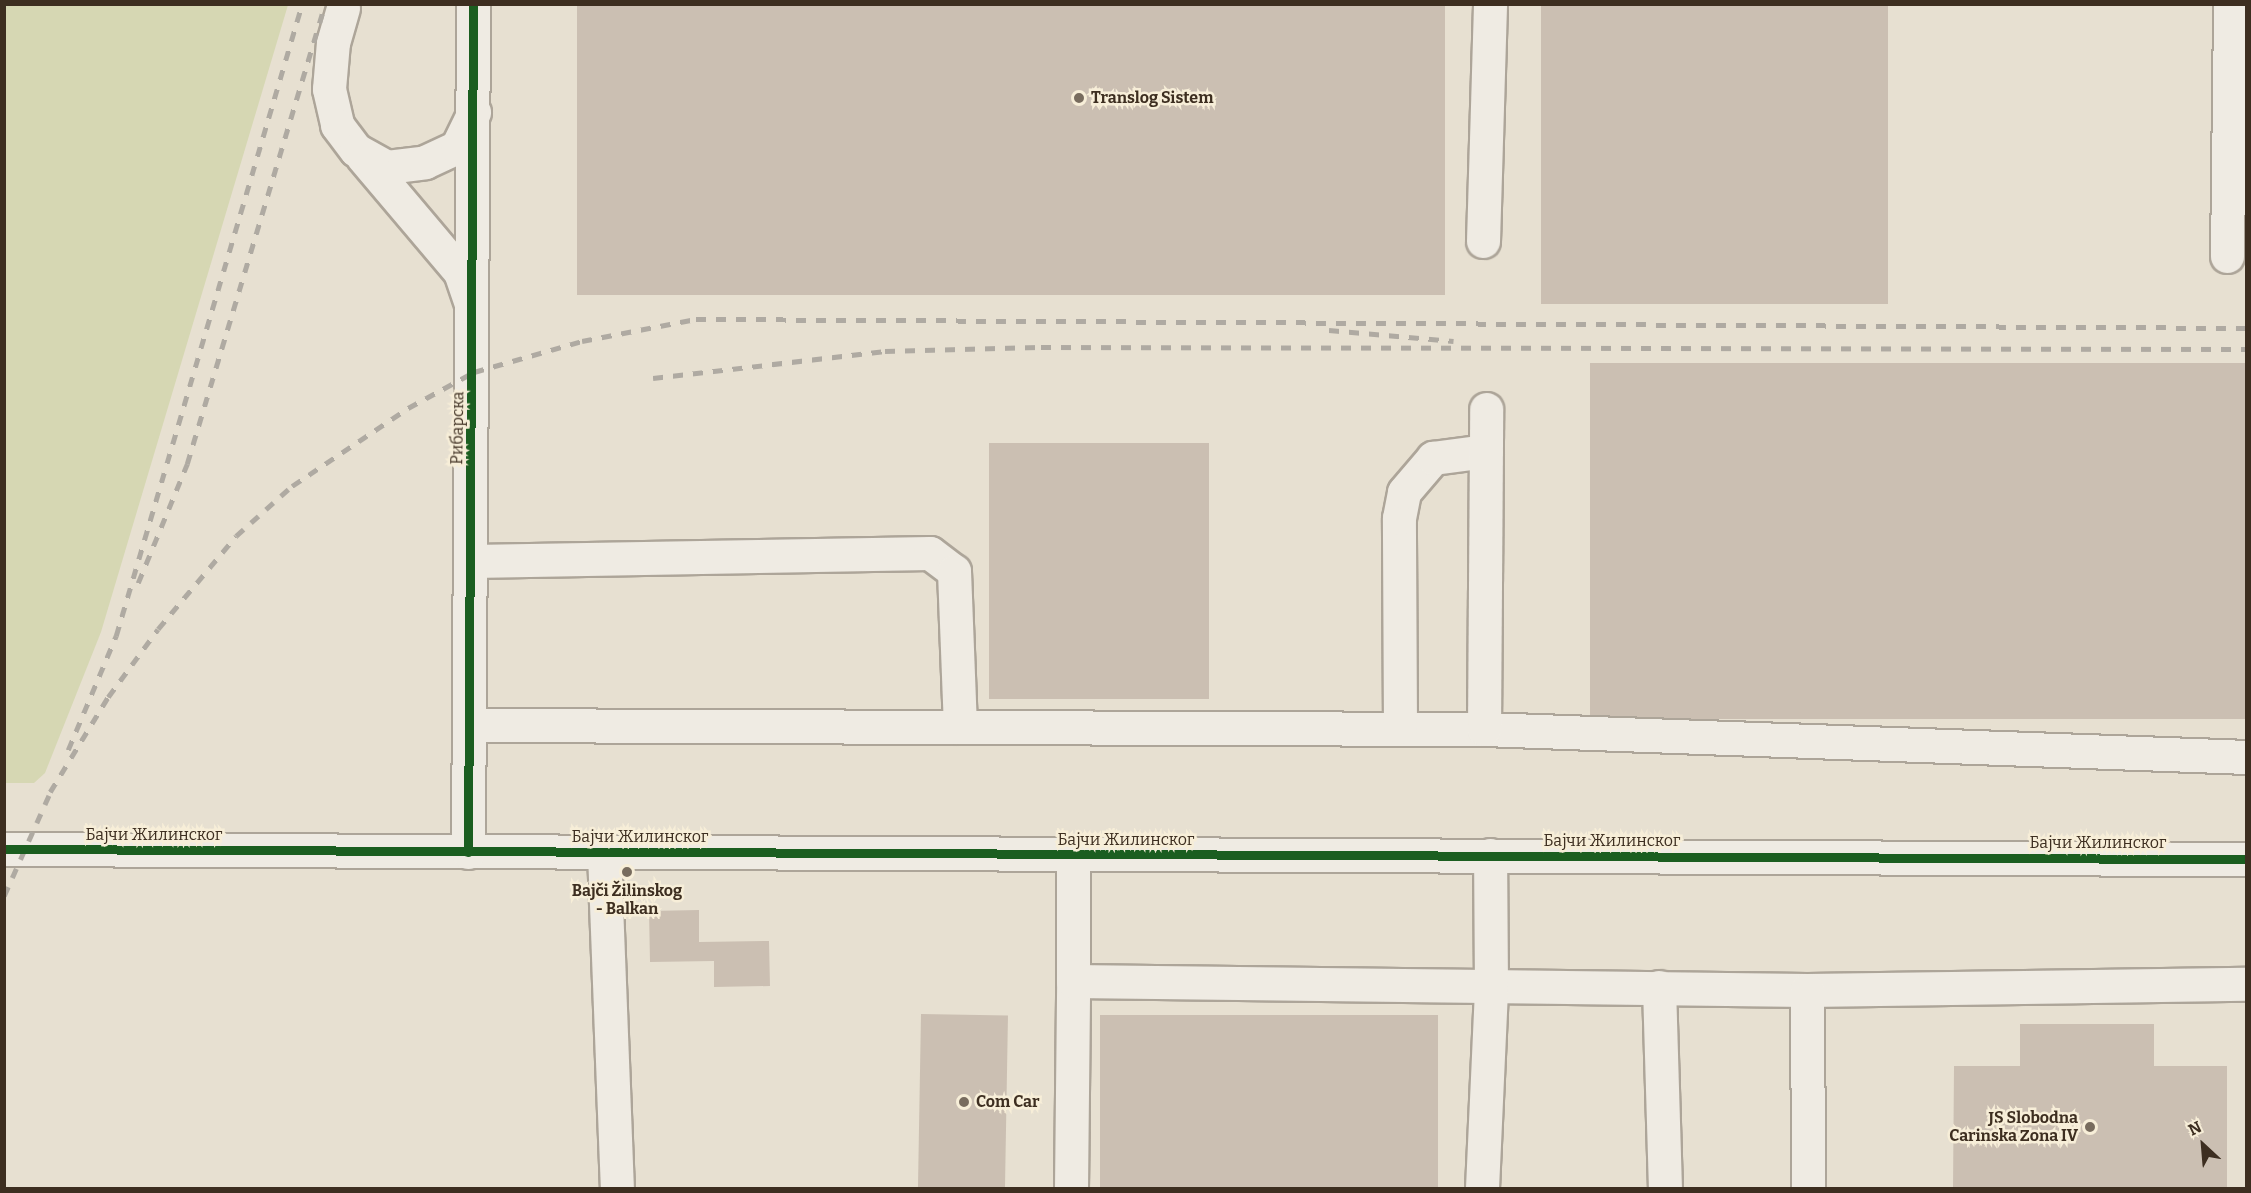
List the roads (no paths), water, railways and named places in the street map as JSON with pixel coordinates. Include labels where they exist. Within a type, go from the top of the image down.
[{"type":"street","name":"Рибарска","points":[[468,852],[472,561],[473,4]]},
{"type":"street","points":[[1483,241],[1490,4]]},
{"type":"street","points":[[2227,256],[2230,4]]},
{"type":"street","points":[[343,8],[333,42],[329,89],[338,125],[356,150],[460,272],[473,312]]},
{"type":"street","points":[[356,150],[387,167],[425,162],[457,147],[474,111]]},
{"type":"street","points":[[1484,729],[1486,409]]},
{"type":"street","points":[[1400,728],[1399,519],[1404,492],[1432,458],[1486,451]]},
{"type":"street","points":[[472,561],[930,553],[954,571],[960,727]]},
{"type":"street","points":[[469,725],[1484,729],[2247,757]]},
{"type":"street","name":"Бајчи Жилинског","points":[[4,849],[2247,859]]},
{"type":"street","points":[[604,852],[617,1188]]},
{"type":"street","points":[[1071,1188],[1072,855]]},
{"type":"street","points":[[1482,1188],[1491,988],[1490,855]]},
{"type":"street","points":[[1073,981],[1491,988],[1659,987],[1807,990],[2247,984]]},
{"type":"street","points":[[1659,987],[1665,1188]]},
{"type":"street","points":[[1807,990],[1808,1188]]},
{"type":"railway","points":[[68,750],[116,636],[302,4]]},
{"type":"railway","points":[[138,583],[187,464],[325,4]]},
{"type":"railway","points":[[50,792],[108,697],[158,629],[236,536],[292,486],[408,408],[474,372],[582,341],[696,319],[2246,328]]},
{"type":"railway","points":[[1329,330],[1454,341]]},
{"type":"railway","points":[[653,378],[885,351],[1041,347],[2246,349]]},
{"type":"railway","points":[[4,896],[53,786]]},
{"type":"place","name":"Translog Sistem","points":[[1079,98]]},
{"type":"place","name":"Bajči Žilinskog - Balkan","points":[[627,872]]},
{"type":"place","name":"Com Car","points":[[964,1102]]},
{"type":"place","name":"JS Slobodna Carinska Zona IV","points":[[2090,1127]]}]
